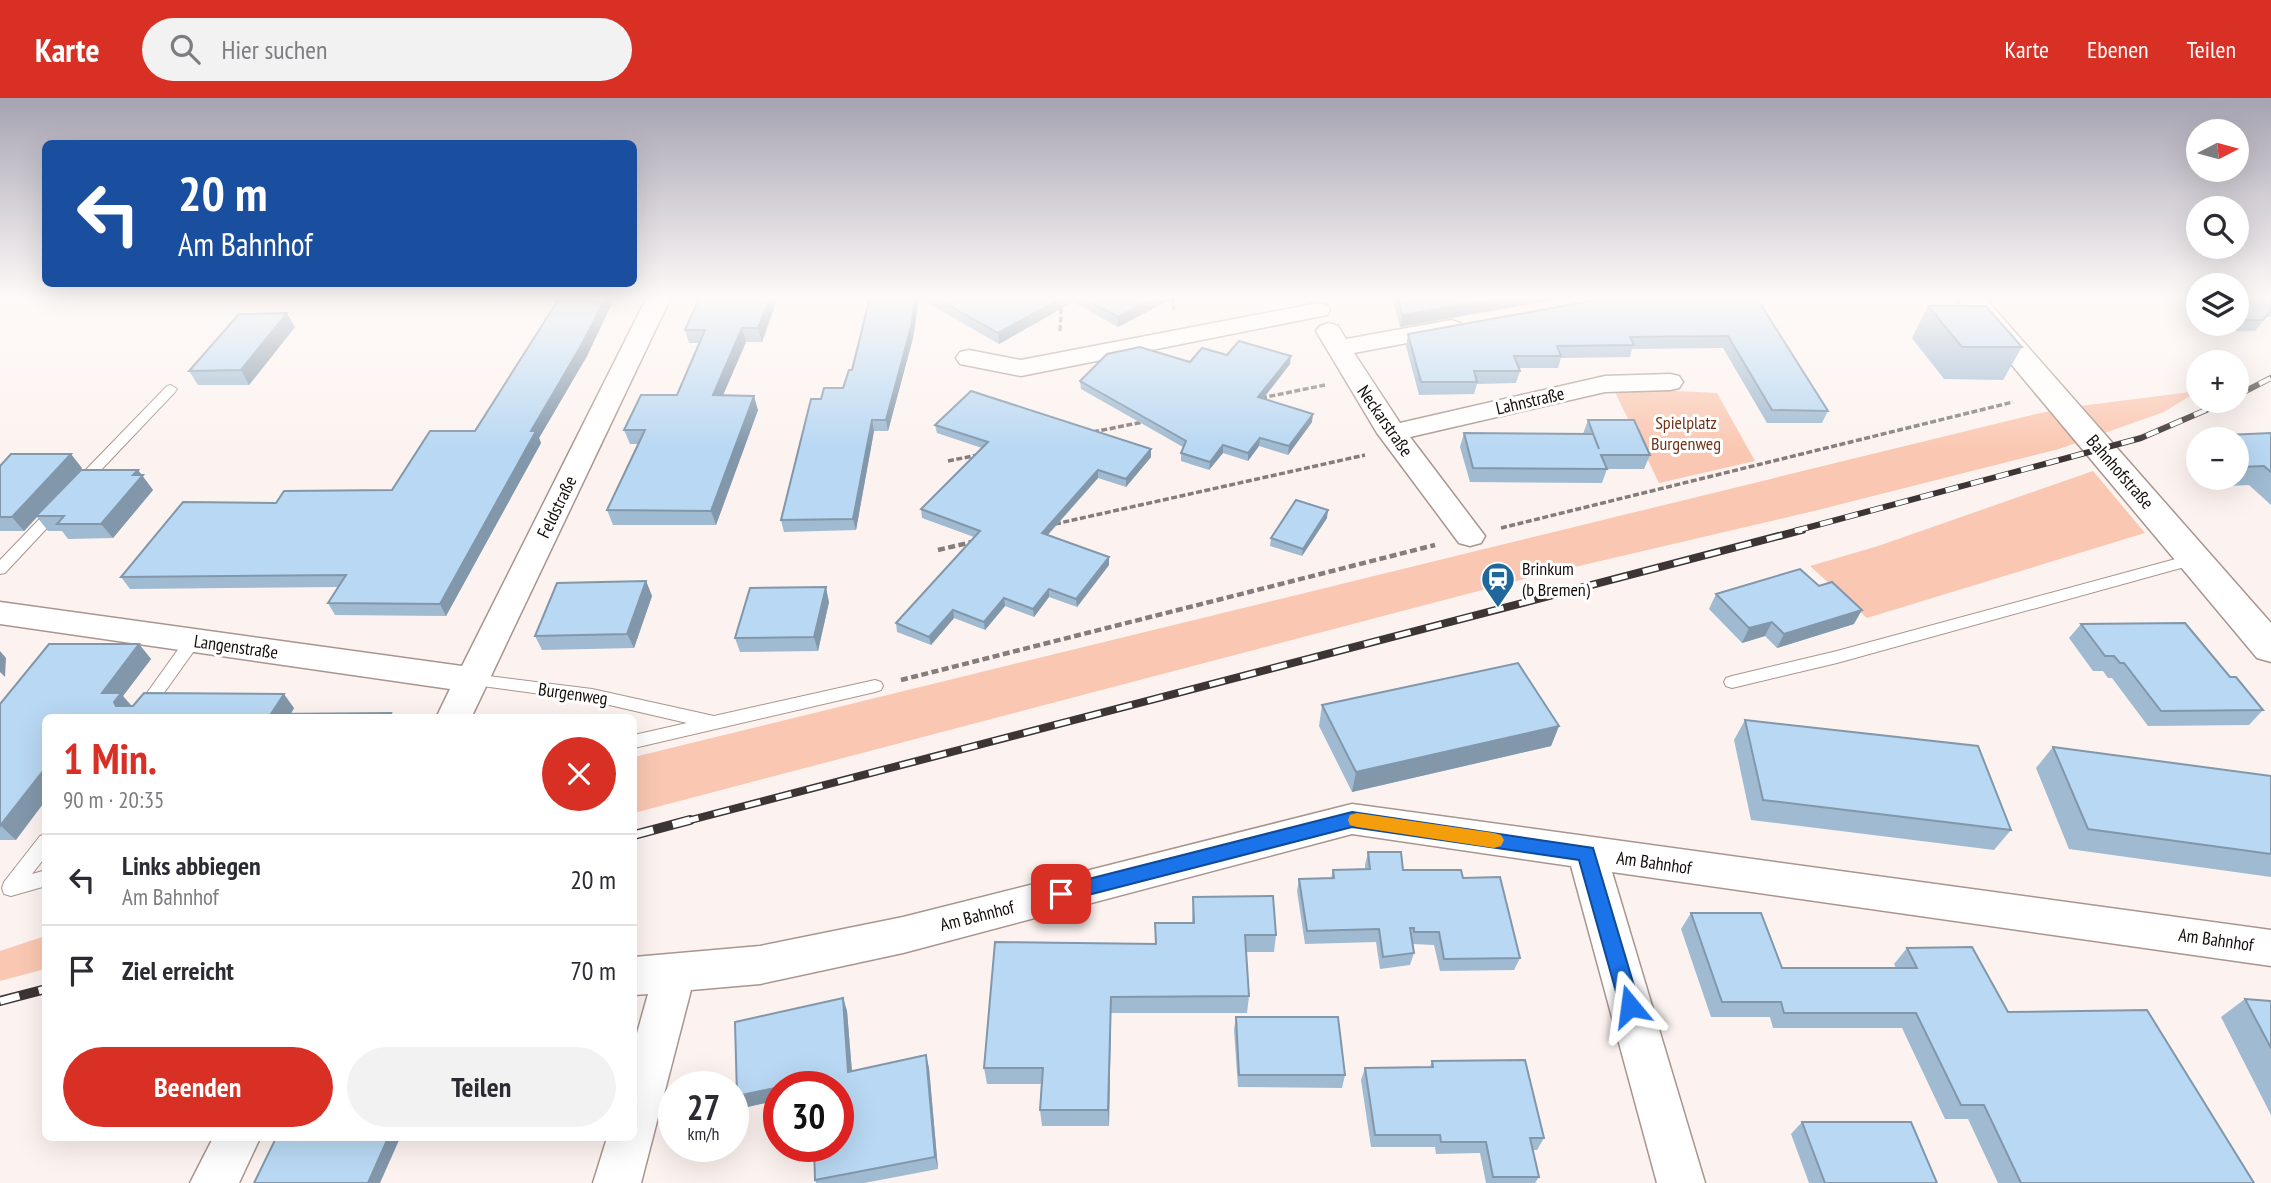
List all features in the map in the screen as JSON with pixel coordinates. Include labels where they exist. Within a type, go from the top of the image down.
[{"type":"street","name":"Feldstraße","points":[[455,714],[634,348]]},
{"type":"street","points":[[969,358],[1021,368],[1113,348]]},
{"type":"street","name":"Neckarstraße","points":[[1339,348],[1396,440],[1470,536]]},
{"type":"street","name":"Bahnhofstraße","points":[[2012,348],[2271,648]]},
{"type":"street","name":"Lahnstraße","points":[[1396,440],[1605,384],[1670,382]]},
{"type":"street","name":"Langenstraße","points":[[0,612],[473,680]]},
{"type":"street","name":"Am Bahnhof","points":[[654,975],[760,965],[903,934],[1352,819],[2271,948]]},
{"type":"street","points":[[1587,854],[1681,1183]]},
{"type":"street","points":[[637,1101],[654,975]]},
{"type":"street","points":[[214,1183],[235,1141]]},
{"type":"street","points":[[617,1183],[629,1141]]},
{"type":"lane","points":[[0,569],[171,389]]},
{"type":"lane","points":[[1732,682],[1837,657],[2194,559]]},
{"type":"lane","points":[[140,714],[193,641]]},
{"type":"lane","name":"Burgenweg","points":[[473,680],[592,695],[714,722]]},
{"type":"lane","name":"Burgenweg","points":[[637,740],[875,686]]},
{"type":"lane","points":[[6,890],[42,847]]},
{"type":"lane","points":[[6,890],[42,879]]},
{"type":"path","points":[[1261,398],[1356,379]]},
{"type":"path","points":[[1084,434],[1152,420]]},
{"type":"path","points":[[1047,525],[1396,440]]},
{"type":"path","points":[[948,461],[989,453]]},
{"type":"path","points":[[938,550],[979,541]]},
{"type":"green space","name":"Spielplatz Burgenweg","points":[[1613,388],[1717,393],[1755,461],[1659,483]]},
{"type":"green space","points":[[2186,393],[2186,398],[2164,412],[2059,449],[1814,511],[1532,577],[637,812],[637,756],[2036,414]]},
{"type":"green space","points":[[2093,471],[2145,533],[1867,618],[1810,566],[1878,546]]},
{"type":"green space","points":[[42,937],[42,970],[0,981],[0,951]]},
{"type":"building","points":[[209,348],[259,348],[241,370],[189,371]]},
{"type":"building","points":[[528,348],[580,348],[531,431],[536,431],[440,604],[328,603],[346,575],[121,577],[183,502],[276,503],[284,491],[392,490],[430,431],[475,431]]},
{"type":"building","points":[[697,348],[734,348],[713,395],[754,396],[711,511],[607,510],[645,430],[624,430],[641,395],[677,395]]},
{"type":"building","points":[[858,348],[905,348],[886,420],[872,420],[853,519],[781,520],[811,399],[821,399],[824,388],[843,388],[849,370],[852,370]]},
{"type":"building","points":[[1137,348],[1190,362],[1202,348],[1227,355],[1233,348],[1262,348],[1291,356],[1258,397],[1313,414],[1289,446],[1260,438],[1248,453],[1223,445],[1210,462],[1181,453],[1186,441],[1080,381],[1107,354]]},
{"type":"building","points":[[1412,348],[1558,348],[1561,356],[1514,356],[1520,371],[1474,371],[1477,382],[1421,382]]},
{"type":"building","points":[[1735,348],[1788,348],[1828,411],[1772,410]]},
{"type":"building","points":[[971,391],[1151,449],[1126,479],[1098,470],[1042,533],[1109,557],[1076,599],[1049,589],[1033,609],[1004,598],[984,622],[953,610],[929,637],[896,623],[980,531],[921,509],[988,442],[935,425]]},
{"type":"building","points":[[1588,420],[1634,420],[1650,455],[1601,455],[1607,469],[1473,468],[1464,433],[1593,434],[1599,449]]},
{"type":"building","points":[[2271,433],[2271,472],[2264,466],[2249,467],[2249,434]]},
{"type":"building","points":[[11,454],[71,454],[12,517],[0,517],[0,466]]},
{"type":"building","points":[[81,470],[138,470],[133,475],[143,475],[101,524],[57,524],[64,516],[36,516]]},
{"type":"building","points":[[1296,500],[1328,510],[1303,549],[1271,538]]},
{"type":"building","points":[[1800,569],[1819,586],[1832,582],[1862,610],[1784,634],[1772,622],[1749,628],[1716,594]]},
{"type":"building","points":[[646,581],[627,634],[535,636],[557,583]]},
{"type":"building","points":[[826,587],[814,637],[735,638],[750,588]]},
{"type":"building","points":[[2185,623],[2230,677],[2236,677],[2263,710],[2161,711],[2124,663],[2120,663],[2114,656],[2105,656],[2081,624]]},
{"type":"building","points":[[49,644],[139,644],[102,693],[121,693],[114,702],[116,706],[133,706],[144,693],[284,694],[271,714],[42,714],[42,772],[0,826],[0,704]]},
{"type":"building","points":[[1518,663],[1559,726],[1356,772],[1322,705]]},
{"type":"building","points":[[391,713],[390,714],[271,714]]},
{"type":"building","points":[[1745,720],[1978,746],[2011,830],[1763,800]]},
{"type":"building","points":[[2053,747],[2271,776],[2271,854],[2088,829]]},
{"type":"building","points":[[1368,852],[1401,852],[1403,870],[1461,870],[1463,878],[1500,877],[1520,958],[1444,959],[1439,932],[1414,932],[1414,928],[1410,928],[1414,953],[1383,957],[1379,929],[1307,931],[1299,879],[1334,878],[1333,870],[1370,869]]},
{"type":"building","points":[[1273,896],[1276,935],[1245,935],[1249,996],[1111,997],[1108,1110],[1040,1110],[1043,1068],[984,1068],[995,942],[1156,944],[1155,923],[1194,923],[1193,897]]},
{"type":"building","points":[[1691,913],[1761,913],[1782,968],[1917,968],[1907,948],[1972,947],[2008,1012],[2147,1010],[2254,1183],[2021,1183],[1984,1105],[1961,1105],[1916,1013],[1784,1013],[1781,1002],[1722,1002]]},
{"type":"building","points":[[843,998],[848,1071],[763,1071],[763,1090],[749,1093],[749,1071],[736,1071],[735,1022]]},
{"type":"building","points":[[2245,999],[2271,1001],[2271,1048]]},
{"type":"building","points":[[1236,1017],[1338,1017],[1345,1075],[1239,1075]]},
{"type":"building","points":[[926,1055],[935,1157],[815,1180],[814,1162],[854,1162],[853,1071]]},
{"type":"building","points":[[1525,1060],[1544,1138],[1530,1138],[1539,1177],[1493,1177],[1486,1142],[1441,1142],[1440,1135],[1375,1135],[1365,1068],[1433,1067],[1432,1061]]},
{"type":"building","points":[[1802,1122],[1911,1122],[1937,1183],[1825,1183]]},
{"type":"building","points":[[275,1141],[387,1141],[368,1183],[254,1183]]},
{"type":"railway","points":[[2249,389],[2271,378]]},
{"type":"railway","points":[[1795,531],[2141,438],[2199,413]]},
{"type":"railway","points":[[683,822],[1802,530]]},
{"type":"railway","points":[[637,834],[690,820]]},
{"type":"railway","points":[[0,1001],[42,990]]},
{"type":"slow traffic","points":[[1357,820],[1494,840]]},
{"type":"place","name":"Brinkum (b Bremen)","points":[[1498,609]]},
{"type":"route","points":[[1061,894],[1352,819],[1587,854],[1630,1006]]}]
